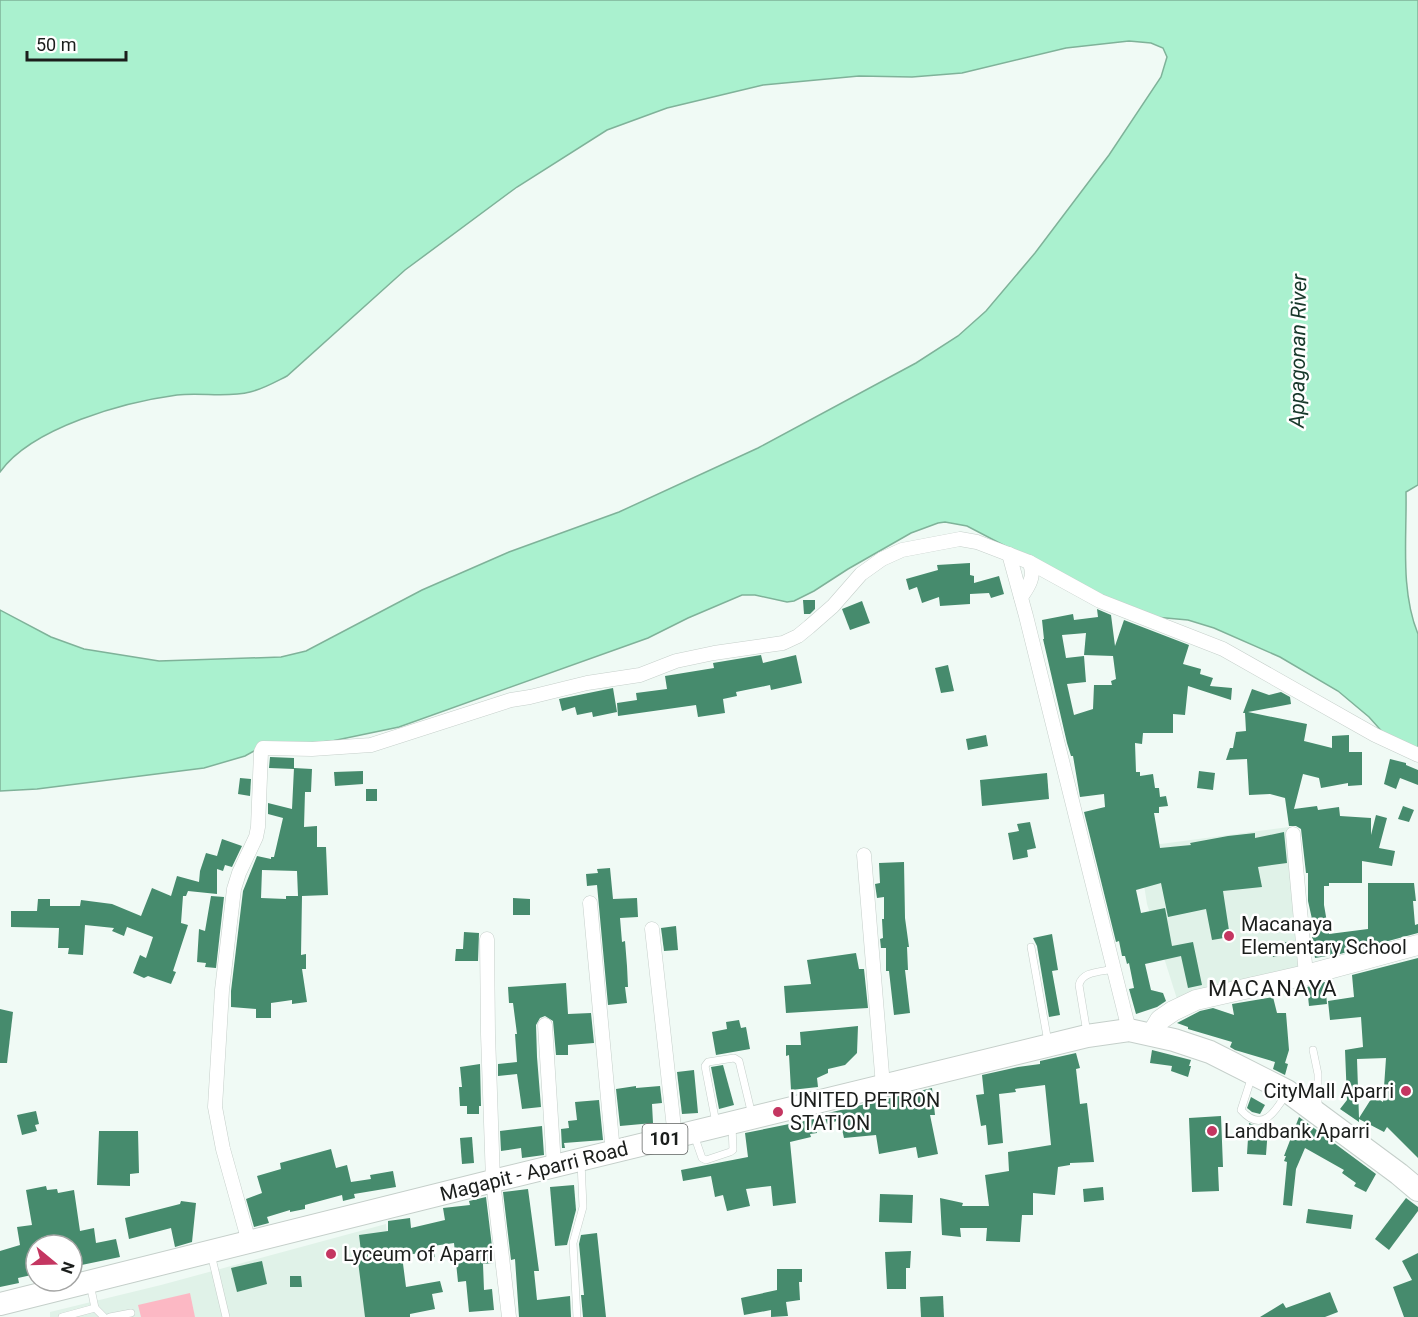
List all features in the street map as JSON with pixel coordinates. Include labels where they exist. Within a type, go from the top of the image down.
[{"type":"main road","name":"Magapit - Aparri Road","points":[[0,1304],[1087,1036],[1140,1032],[1210,1052],[1253,1072],[1287,1091],[1318,1113],[1418,1190]]},
{"type":"street","points":[[249,1242],[223,1149],[216,1107],[222,990],[234,889],[256,837],[262,749],[312,749],[371,745],[511,700],[530,698],[587,683],[640,675],[676,661],[714,653],[783,643],[798,636],[833,606],[861,574],[882,559],[902,550],[960,539],[977,542],[1029,562],[1100,601],[1223,650],[1376,735],[1418,755]]},
{"type":"street","points":[[1009,554],[1114,969],[1140,1032],[1173,1011],[1196,1000],[1306,975],[1418,945]]},
{"type":"street","points":[[1021,597],[1027,590],[1032,574],[1029,562]]},
{"type":"street","points":[[1293,834],[1306,975]]},
{"type":"street","points":[[864,855],[883,1086]]},
{"type":"street","points":[[590,903],[613,1152]]},
{"type":"street","points":[[652,929],[684,1135]]},
{"type":"street","points":[[487,939],[493,1181],[509,1317]]},
{"type":"street","points":[[545,1025],[554,1166]]},
{"type":"lane","points":[[1031,947],[1049,1046]]},
{"type":"lane","points":[[1087,1036],[1080,979],[1084,975],[1114,969]]},
{"type":"lane","points":[[1313,1050],[1318,1074],[1318,1113]]},
{"type":"lane","points":[[734,1058],[739,1060],[734,1123],[705,1066],[708,1062],[734,1058]]},
{"type":"lane","points":[[1253,1072],[1242,1105],[1241,1110],[1244,1114],[1253,1119],[1268,1118],[1275,1114],[1287,1091]]},
{"type":"lane","points":[[577,1317],[573,1243],[583,1207],[581,1160]]},
{"type":"lane","points":[[211,1252],[226,1317]]},
{"type":"lane","points":[[90,1282],[95,1308],[104,1317]]},
{"type":"lane","points":[[62,1317],[95,1308]]},
{"type":"lane","points":[[110,1317],[131,1313]]},
{"type":"shaded area","name":"Macanaya Elementary School","points":[[1289,827],[1303,969],[1177,999],[1147,904],[1138,847]]},
{"type":"shaded area","name":"Lyceum of Aparri","points":[[386,1224],[397,1317],[50,1317],[50,1312],[161,1285]]},
{"type":"shaded area","points":[[190,1293],[195,1317],[141,1317],[138,1305]]},
{"type":"water","name":"Appagonan River","points":[[0,0],[1418,0],[1418,485],[1406,492],[1405,546],[1409,600],[1418,634],[1418,750],[1386,736],[1369,717],[1338,691],[1280,657],[1214,628],[1188,620],[1155,617],[1103,597],[967,526],[945,522],[911,533],[794,601],[742,595],[648,638],[399,727],[332,741],[261,747],[245,756],[204,768],[37,789],[0,791],[0,610],[51,637],[84,649],[159,661],[281,657],[306,651],[422,590],[509,552],[619,512],[758,448],[916,363],[958,336],[986,311],[1035,253],[1109,155],[1161,77],[1167,57],[1163,48],[1151,43],[1129,41],[1066,48],[962,73],[912,77],[859,76],[763,85],[667,108],[607,130],[517,187],[405,270],[287,376],[260,389],[241,394],[195,394],[156,398],[81,419],[34,442],[15,456],[0,472]]},
{"type":"building","points":[[970,563],[970,575],[974,576],[974,583],[999,576],[1004,594],[991,598],[989,593],[970,594],[970,604],[940,606],[939,597],[922,603],[917,587],[909,590],[906,579],[938,570],[937,565]]},
{"type":"building","points":[[803,600],[815,600],[815,609],[810,614],[804,614]]},
{"type":"building","points":[[862,601],[870,623],[850,630],[842,609]]},
{"type":"building","points":[[1097,609],[1111,615],[1115,646],[1124,620],[1189,645],[1183,664],[1201,669],[1200,674],[1213,678],[1210,686],[1232,688],[1231,700],[1188,686],[1185,715],[1173,714],[1173,733],[1143,733],[1142,744],[1135,743],[1136,772],[1140,772],[1140,776],[1153,774],[1155,788],[1159,788],[1160,797],[1166,796],[1168,806],[1159,807],[1159,813],[1154,813],[1160,848],[1191,845],[1190,843],[1228,836],[1255,833],[1255,838],[1284,832],[1287,863],[1258,867],[1262,887],[1223,891],[1230,937],[1212,940],[1206,909],[1168,917],[1161,883],[1136,890],[1141,913],[1165,908],[1172,946],[1193,942],[1202,985],[1188,988],[1181,956],[1145,964],[1151,990],[1163,993],[1166,1001],[1157,1007],[1136,1014],[1129,989],[1134,988],[1129,963],[1127,964],[1125,956],[1122,956],[1119,941],[1116,942],[1084,812],[1105,807],[1104,794],[1080,797],[1073,756],[1071,756],[1067,743],[1043,639],[1042,620],[1073,614],[1074,620],[1098,617]],"holes":[[[1086,633],[1084,655],[1113,656],[1116,679],[1111,681],[1112,685],[1094,685],[1093,709],[1074,715],[1067,684],[1086,682],[1084,656],[1066,658],[1062,635]]]},
{"type":"building","points":[[761,655],[763,663],[796,655],[802,683],[771,690],[770,685],[736,692],[737,696],[723,699],[725,713],[698,717],[696,705],[618,716],[617,703],[637,700],[636,693],[667,689],[665,676],[714,668],[713,663]]},
{"type":"building","points":[[948,665],[954,691],[941,693],[935,668]]},
{"type":"building","points":[[613,688],[617,712],[593,717],[592,712],[577,715],[575,707],[562,711],[559,699]]},
{"type":"building","points":[[1252,689],[1269,695],[1281,692],[1290,697],[1291,704],[1248,712],[1307,724],[1304,741],[1332,748],[1332,736],[1349,735],[1349,752],[1362,752],[1362,785],[1348,786],[1348,783],[1321,788],[1319,778],[1303,774],[1294,809],[1317,806],[1318,810],[1339,807],[1340,816],[1371,818],[1371,835],[1376,815],[1387,818],[1379,848],[1395,851],[1392,866],[1362,861],[1362,883],[1329,883],[1329,886],[1324,886],[1324,905],[1329,934],[1368,929],[1368,883],[1414,883],[1416,901],[1413,901],[1418,933],[1340,954],[1315,958],[1311,929],[1314,928],[1308,901],[1308,873],[1306,873],[1301,829],[1289,826],[1285,798],[1270,794],[1249,795],[1247,759],[1226,760],[1230,748],[1233,748],[1236,732],[1246,731],[1245,713],[1243,713]]},
{"type":"building","points":[[986,735],[988,746],[968,750],[966,739]]},
{"type":"building","points":[[270,757],[294,758],[294,769],[269,768]]},
{"type":"building","points":[[1390,759],[1406,763],[1418,770],[1418,785],[1400,778],[1396,789],[1384,784]]},
{"type":"building","points":[[294,768],[312,769],[311,792],[305,792],[304,827],[317,826],[317,847],[326,847],[328,895],[302,896],[301,955],[306,954],[306,969],[302,969],[307,1002],[292,1004],[292,1000],[271,1003],[271,1018],[256,1018],[256,1009],[231,1007],[243,891],[257,856],[271,859],[274,857],[283,818],[268,814],[268,803],[292,809]],"holes":[[[262,870],[297,871],[298,896],[286,896],[286,899],[261,898]]]},
{"type":"building","points":[[363,771],[363,784],[335,786],[334,772]]},
{"type":"building","points":[[1199,771],[1215,773],[1213,790],[1197,788]]},
{"type":"building","points":[[1047,773],[1049,799],[982,806],[980,780]]},
{"type":"building","points":[[240,778],[251,779],[250,796],[238,794]]},
{"type":"building","points":[[366,789],[377,789],[377,801],[366,801]]},
{"type":"building","points":[[1403,806],[1414,810],[1409,822],[1398,819]]},
{"type":"building","points":[[1030,822],[1036,848],[1027,850],[1028,857],[1013,860],[1008,833],[1019,831],[1017,824]]},
{"type":"building","points":[[222,839],[242,846],[232,867],[225,865],[223,871],[217,869],[217,894],[188,891],[186,896],[183,896],[181,923],[188,925],[171,984],[133,973],[140,955],[146,958],[153,937],[127,927],[124,936],[112,931],[114,928],[85,925],[83,955],[68,954],[69,948],[58,948],[59,928],[11,927],[11,911],[37,911],[38,899],[50,899],[50,906],[80,906],[81,900],[112,904],[141,916],[152,888],[171,896],[177,876],[199,882],[206,853],[217,856]]},
{"type":"building","points":[[904,862],[905,918],[909,947],[907,947],[908,970],[905,970],[910,1013],[894,1015],[889,971],[886,971],[886,948],[881,948],[880,939],[883,938],[884,897],[877,898],[875,884],[880,883],[879,863]]},
{"type":"building","points":[[610,868],[613,899],[637,898],[638,917],[620,918],[622,942],[625,941],[627,1003],[608,1005],[597,885],[587,886],[586,874],[598,873],[597,869]]},
{"type":"building","points":[[211,896],[224,897],[216,968],[205,967],[206,963],[197,962],[199,929],[205,931]]},
{"type":"building","points":[[513,898],[530,899],[530,915],[513,915]]},
{"type":"building","points":[[676,926],[678,950],[664,951],[661,928]]},
{"type":"building","points":[[464,932],[479,933],[478,961],[455,961],[456,949],[463,949]]},
{"type":"building","points":[[1052,934],[1058,970],[1052,971],[1060,1015],[1049,1017],[1037,946],[1033,938]]},
{"type":"building","points":[[1294,941],[1295,953],[1273,957],[1271,944]]},
{"type":"building","points":[[856,953],[859,969],[864,969],[868,1008],[786,1013],[784,986],[811,984],[807,960]]},
{"type":"building","points":[[1418,958],[1418,1158],[1387,1127],[1384,1132],[1359,1119],[1359,1122],[1340,1109],[1347,1100],[1345,1050],[1363,1047],[1361,1017],[1330,1020],[1328,1001],[1354,997],[1352,975]],"holes":[[[1386,1058],[1383,1102],[1373,1096],[1359,1118],[1357,1059]]]},
{"type":"building","points":[[1325,982],[1327,1004],[1309,1006],[1307,987]]},
{"type":"building","points":[[566,983],[568,1014],[591,1013],[594,1043],[568,1045],[568,1055],[556,1055],[553,1021],[545,1016],[540,1018],[536,1025],[541,1107],[522,1109],[517,1074],[498,1076],[498,1064],[517,1062],[515,1034],[517,1034],[513,1003],[509,1003],[508,987]]},
{"type":"building","points":[[1273,997],[1277,1013],[1286,1013],[1289,1050],[1285,1063],[1288,1064],[1285,1075],[1273,1069],[1275,1062],[1235,1050],[1230,1047],[1232,1042],[1188,1029],[1177,1023],[1200,1011],[1213,1008],[1234,1015],[1232,1004]]},
{"type":"building","points":[[0,1009],[13,1012],[7,1063],[0,1063]]},
{"type":"building","points":[[739,1020],[741,1028],[746,1027],[750,1049],[716,1055],[712,1032],[727,1029],[726,1022]]},
{"type":"building","points":[[858,1026],[857,1053],[845,1065],[828,1069],[828,1073],[817,1078],[818,1087],[791,1090],[789,1055],[786,1056],[786,1045],[801,1045],[800,1032]]},
{"type":"building","points":[[1152,1050],[1191,1060],[1188,1077],[1171,1071],[1172,1066],[1150,1063]]},
{"type":"building","points":[[1076,1053],[1080,1068],[1076,1069],[1080,1104],[1087,1103],[1094,1162],[1070,1163],[1070,1165],[1058,1167],[1055,1195],[1033,1193],[1033,1215],[1022,1215],[1020,1242],[986,1241],[987,1228],[960,1228],[961,1237],[942,1235],[940,1198],[963,1203],[962,1206],[989,1206],[985,1175],[1009,1171],[1008,1152],[1051,1145],[1045,1085],[1015,1089],[1016,1092],[999,1094],[1003,1143],[988,1145],[986,1125],[981,1126],[976,1095],[984,1094],[982,1075],[1040,1064],[1040,1061]]},
{"type":"building","points":[[480,1064],[481,1106],[479,1106],[479,1114],[467,1114],[467,1106],[460,1106],[459,1087],[462,1087],[460,1067]]},
{"type":"building","points":[[723,1065],[734,1105],[719,1109],[711,1067]]},
{"type":"building","points":[[694,1070],[698,1113],[682,1114],[677,1072]]},
{"type":"building","points":[[636,1086],[636,1088],[660,1086],[662,1103],[652,1104],[653,1123],[620,1126],[616,1089]]},
{"type":"building","points":[[932,1088],[935,1115],[930,1115],[938,1154],[918,1158],[916,1147],[879,1154],[876,1135],[844,1138],[840,1120],[827,1124],[824,1114]]},
{"type":"building","points":[[1251,1097],[1265,1105],[1260,1114],[1247,1108]]},
{"type":"building","points":[[599,1100],[603,1140],[564,1143],[565,1148],[562,1148],[561,1129],[569,1128],[568,1121],[577,1120],[575,1102]]},
{"type":"building","points":[[36,1111],[39,1124],[35,1125],[37,1131],[22,1135],[17,1115]]},
{"type":"building","points":[[1221,1116],[1223,1167],[1218,1167],[1219,1191],[1192,1192],[1189,1118]]},
{"type":"building","points":[[1299,1117],[1376,1174],[1366,1192],[1354,1186],[1356,1183],[1342,1173],[1344,1170],[1305,1148],[1296,1169],[1292,1206],[1283,1205],[1287,1162],[1284,1161],[1286,1156],[1284,1156]]},
{"type":"building","points":[[814,1119],[817,1133],[810,1134],[811,1137],[790,1142],[796,1203],[773,1206],[771,1186],[746,1189],[750,1206],[727,1211],[723,1195],[715,1197],[711,1176],[683,1181],[681,1170],[748,1157],[745,1133]]},
{"type":"building","points":[[1249,1123],[1254,1125],[1253,1127],[1268,1128],[1266,1155],[1247,1154]]},
{"type":"building","points":[[542,1126],[544,1155],[522,1158],[521,1148],[501,1151],[500,1131]]},
{"type":"building","points":[[99,1131],[138,1131],[139,1173],[130,1174],[130,1186],[97,1185]]},
{"type":"building","points":[[472,1137],[474,1163],[462,1164],[460,1138]]},
{"type":"building","points":[[331,1149],[336,1168],[347,1165],[351,1182],[371,1179],[370,1175],[393,1171],[396,1187],[354,1194],[355,1198],[343,1201],[342,1195],[305,1205],[305,1209],[290,1212],[290,1210],[267,1217],[269,1223],[254,1227],[246,1199],[262,1193],[257,1176],[281,1169],[280,1163]]},
{"type":"building","points":[[574,1185],[576,1210],[567,1245],[555,1246],[550,1187]]},
{"type":"building","points":[[46,1186],[47,1190],[57,1189],[58,1193],[74,1190],[80,1231],[94,1228],[96,1243],[116,1239],[120,1257],[84,1264],[84,1233],[24,1233],[24,1277],[18,1278],[19,1283],[0,1287],[0,1251],[20,1245],[17,1227],[32,1225],[26,1190]]},
{"type":"building","points":[[1103,1187],[1104,1200],[1084,1202],[1083,1189]]},
{"type":"building","points":[[528,1189],[539,1271],[534,1271],[537,1300],[570,1296],[571,1317],[519,1317],[515,1259],[511,1260],[503,1192]]},
{"type":"building","points":[[880,1194],[913,1195],[912,1223],[879,1222]]},
{"type":"building","points":[[486,1197],[494,1263],[483,1264],[484,1290],[492,1289],[494,1310],[469,1312],[466,1281],[458,1282],[454,1243],[433,1246],[435,1257],[426,1259],[424,1252],[402,1256],[406,1287],[440,1281],[443,1292],[432,1294],[435,1309],[410,1314],[410,1317],[365,1317],[358,1261],[362,1260],[359,1235],[388,1231],[388,1221],[410,1218],[411,1228],[445,1220],[443,1208],[470,1205],[469,1201]]},
{"type":"building","points":[[1406,1198],[1418,1207],[1418,1211],[1389,1250],[1375,1239]]},
{"type":"building","points":[[181,1201],[196,1203],[192,1242],[175,1247],[171,1228],[129,1239],[125,1218],[180,1204]]},
{"type":"building","points":[[1308,1209],[1353,1215],[1351,1229],[1306,1223]]},
{"type":"building","points":[[597,1233],[606,1317],[583,1317],[581,1295],[584,1295],[579,1244],[581,1235]]},
{"type":"building","points":[[911,1251],[910,1268],[906,1268],[906,1289],[887,1289],[885,1252]]},
{"type":"building","points":[[1418,1253],[1418,1317],[1404,1317],[1393,1287],[1412,1280],[1402,1261]]},
{"type":"building","points":[[262,1261],[267,1284],[237,1292],[231,1268]]},
{"type":"building","points":[[777,1269],[802,1269],[802,1282],[799,1282],[800,1300],[786,1302],[788,1316],[771,1317],[771,1310],[744,1315],[741,1298],[777,1290]]},
{"type":"building","points":[[290,1276],[301,1276],[302,1287],[290,1287]]},
{"type":"building","points":[[1330,1292],[1338,1312],[1325,1317],[1260,1317],[1283,1303],[1286,1308]]},
{"type":"building","points":[[943,1296],[944,1317],[921,1317],[920,1297]]},
{"type":"place","name":"Macanaya Elementary School","points":[[1229,936]]},
{"type":"place","name":"CityMall Aparri","points":[[1406,1091]]},
{"type":"place","name":"UNITED PETRON STATION","points":[[778,1112]]},
{"type":"place","name":"Landbank Aparri","points":[[1212,1131]]},
{"type":"place","name":"Lyceum of Aparri","points":[[331,1254]]},
{"type":"district","name":"MACANAYA","points":[[1273,988]]}]
